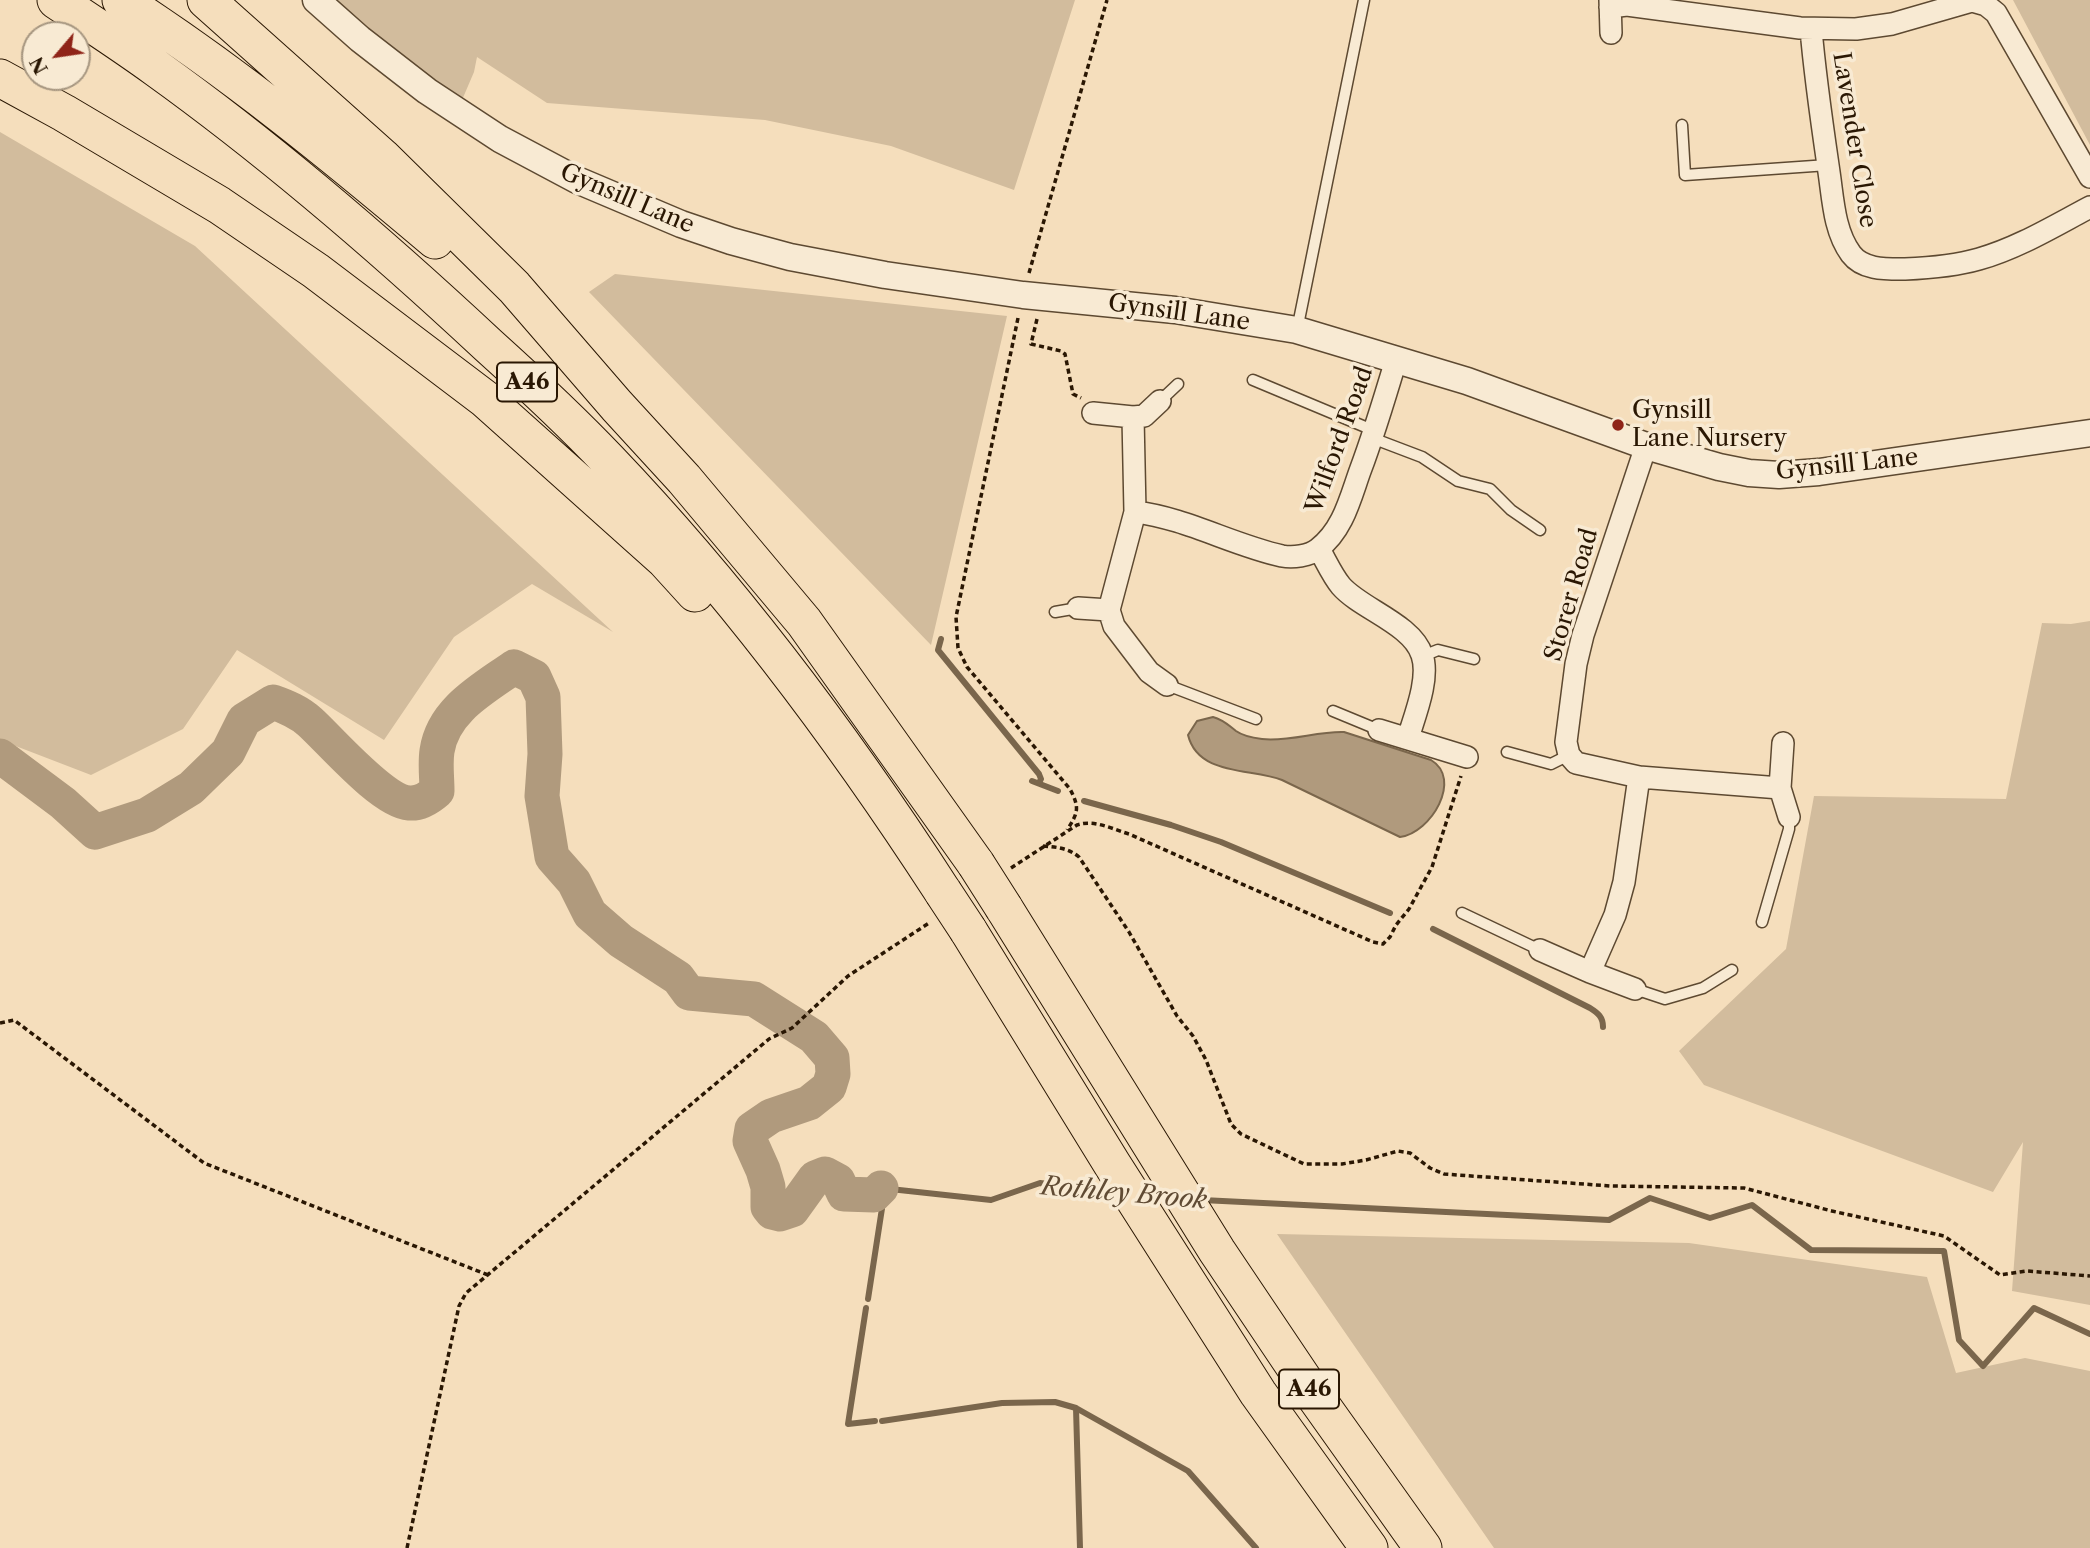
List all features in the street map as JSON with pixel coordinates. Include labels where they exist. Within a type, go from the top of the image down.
[{"type":"highway","name":"A46","points":[[55,0],[155,67],[326,200],[416,277],[607,458],[696,557],[845,747],[914,848],[936,907],[968,930],[1112,1164],[1258,1393],[1369,1548]]},
{"type":"highway","name":"A46","points":[[121,0],[228,73],[328,150],[471,270],[617,406]]},
{"type":"highway","name":"A46","points":[[205,0],[382,157],[514,287],[684,479],[804,622],[993,867],[1004,908],[1202,1227],[1307,1385],[1423,1548]]},
{"type":"highway","name":"A46","points":[[0,78],[219,205],[316,271],[485,399],[664,560],[777,682],[914,848]]},
{"type":"street","name":"Gynsill Lane","points":[[316,0],[360,39],[418,83],[500,139],[577,180],[681,224],[790,257],[885,275],[1033,296],[1175,310],[1297,330],[1467,381],[1646,446],[1749,473],[1779,475],[1819,472],[2090,433]]},
{"type":"street","points":[[1611,33],[1610,3],[1811,29],[1856,29],[1892,24],[1972,1],[1986,5],[1996,13],[2090,177]]},
{"type":"street","name":"Lavender Close","points":[[1811,29],[1817,91],[1841,239],[1853,257],[1869,267],[1894,269],[1937,267],[1979,259],[2029,240],[2090,207]]},
{"type":"street","name":"Wilford Road","points":[[1135,512],[1160,515],[1285,556],[1310,555],[1332,536],[1344,517],[1374,435],[1396,360]]},
{"type":"street","points":[[1095,414],[1133,417],[1144,415],[1160,401]]},
{"type":"street","points":[[1133,417],[1135,512],[1109,610],[1114,626],[1149,672],[1167,685]]},
{"type":"street","name":"Storer Road","points":[[1569,755],[1566,743],[1576,664],[1583,635],[1646,446]]},
{"type":"street","points":[[1319,549],[1342,586],[1357,600],[1385,617],[1415,641],[1423,656],[1423,683],[1408,738]]},
{"type":"street","points":[[1078,608],[1109,610]]},
{"type":"street","points":[[1379,730],[1467,757]]},
{"type":"street","points":[[1783,743],[1780,788],[1789,817]]},
{"type":"street","points":[[1569,755],[1576,763],[1639,777],[1780,788]]},
{"type":"street","points":[[1590,972],[1615,915],[1624,882],[1639,777]]},
{"type":"street","points":[[1540,950],[1635,989]]},
{"type":"lane","points":[[1297,330],[1364,0]]},
{"type":"lane","points":[[1682,125],[1685,176],[1828,165]]},
{"type":"lane","points":[[1254,380],[1422,457],[1458,481],[1490,489],[1511,510],[1540,530]]},
{"type":"lane","points":[[1160,401],[1178,384]]},
{"type":"lane","points":[[1055,612],[1078,608]]},
{"type":"lane","points":[[1423,656],[1438,650],[1474,659]]},
{"type":"lane","points":[[1167,685],[1256,719]]},
{"type":"lane","points":[[1333,711],[1379,730]]},
{"type":"lane","points":[[1507,752],[1551,764],[1569,755]]},
{"type":"lane","points":[[1762,922],[1789,830],[1789,817]]},
{"type":"lane","points":[[1462,913],[1540,950]]},
{"type":"lane","points":[[1635,989],[1665,999],[1703,988],[1732,970]]},
{"type":"path","points":[[1066,832],[1076,816],[1077,803],[1069,789],[967,667],[958,648],[956,617],[1107,0]]},
{"type":"path","points":[[1033,296],[1031,344],[1065,354],[1073,394],[1089,403],[1095,414]]},
{"type":"path","points":[[993,867],[1043,846],[1087,822],[1129,834],[1373,942],[1383,944],[1409,909],[1432,867],[1467,757]]},
{"type":"path","points":[[1043,846],[1072,851],[1079,856],[1129,932],[1177,1016],[1194,1036],[1231,1124],[1241,1134],[1304,1164],[1342,1164],[1398,1151],[1410,1153],[1430,1168],[1444,1174],[1611,1186],[1744,1188],[1944,1236],[2000,1275],[2027,1271],[2090,1276]]},
{"type":"path","points":[[407,1548],[459,1306],[466,1293],[762,1044],[792,1028],[848,976],[936,907]]},
{"type":"path","points":[[0,1023],[14,1020],[204,1163],[488,1275]]},
{"type":"shaded area","points":[[333,0],[1075,0],[1014,190],[891,146],[765,120],[547,103],[477,57],[474,72],[462,100],[409,63]]},
{"type":"shaded area","points":[[2013,0],[2090,0],[2090,145]]},
{"type":"shaded area","points":[[0,132],[195,246],[613,632],[532,584],[454,637],[384,740],[237,650],[183,729],[91,775],[0,740]]},
{"type":"shaded area","points":[[615,274],[1007,316],[931,645],[589,292]]},
{"type":"shaded area","points":[[2090,621],[2090,1305],[2012,1291],[2023,1142],[1993,1192],[1704,1085],[1679,1051],[1786,949],[1814,796],[2006,799],[2042,623],[2071,624]]},
{"type":"shaded area","points":[[1213,717],[1239,733],[1256,738],[1272,740],[1344,732],[1431,760],[1440,769],[1444,779],[1439,804],[1422,826],[1400,837],[1282,780],[1227,768],[1203,758],[1188,735],[1197,721]]},
{"type":"shaded area","points":[[1277,1234],[1689,1243],[1927,1277],[1956,1373],[2025,1358],[2090,1371],[2090,1548],[1494,1548]]},
{"type":"waterway","points":[[941,639],[938,650],[1039,774],[1039,783]]},
{"type":"waterway","name":"Rothley Brook","points":[[0,756],[63,803],[95,832],[147,815],[191,788],[228,752],[244,720],[273,702],[306,718],[357,769],[385,792],[398,800],[417,803],[437,791],[437,751],[447,724],[466,702],[514,667],[534,677],[543,697],[545,754],[542,796],[552,857],[574,882],[590,914],[621,941],[678,978],[689,993],[754,999],[814,1037],[832,1058],[833,1074],[829,1087],[809,1103],[771,1116],[752,1129],[750,1141],[768,1187],[768,1207],[772,1212],[780,1214],[792,1210],[815,1178],[825,1174],[838,1181],[844,1194],[874,1195],[881,1188]]},
{"type":"waterway","points":[[1032,781],[1058,791]]},
{"type":"waterway","points":[[1084,801],[1221,842],[1390,913]]},
{"type":"waterway","points":[[1433,929],[1590,1008],[1600,1016],[1603,1027]]},
{"type":"waterway","name":"Rothley Brook","points":[[881,1188],[991,1200],[1040,1183],[1114,1192]]},
{"type":"waterway","points":[[868,1299],[885,1189]]},
{"type":"waterway","name":"Rothley Brook","points":[[1146,1195],[1170,1197]]},
{"type":"waterway","name":"Rothley Brook","points":[[1202,1200],[1609,1220],[1650,1198],[1710,1218],[1752,1205],[1811,1250],[1944,1251],[1959,1340],[1983,1366],[2034,1308],[2090,1334]]},
{"type":"waterway","points":[[866,1308],[848,1424],[875,1421]]},
{"type":"waterway","points":[[882,1421],[1002,1403],[1055,1402],[1076,1408],[1188,1471],[1256,1548]]},
{"type":"waterway","points":[[1076,1408],[1080,1548]]},
{"type":"place","name":"Gynsill Lane Nursery","points":[[1618,425]]}]
